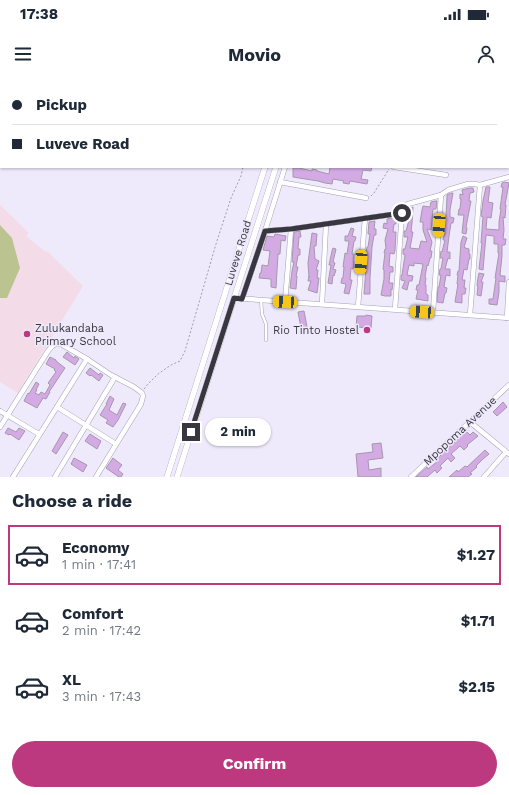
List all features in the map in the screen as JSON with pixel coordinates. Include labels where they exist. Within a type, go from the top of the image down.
[{"type":"street","name":"Luveve Road","points":[[168,477],[265,168]]},
{"type":"street","name":"Luveve Road","points":[[177,477],[276,168]]},
{"type":"street","points":[[242,299],[285,168]]},
{"type":"street","points":[[400,168],[446,175]]},
{"type":"street","points":[[395,309],[402,213],[406,205],[441,195],[448,190],[468,184],[480,185],[509,177]]},
{"type":"street","points":[[280,182],[366,198]]},
{"type":"street","points":[[470,315],[480,185]]},
{"type":"street","points":[[433,312],[441,195]]},
{"type":"street","points":[[265,231],[291,229],[402,213]]},
{"type":"street","points":[[358,306],[364,218]]},
{"type":"street","points":[[322,304],[326,224]]},
{"type":"street","points":[[285,302],[291,229]]},
{"type":"street","points":[[234,298],[508,318],[509,282]]},
{"type":"street","points":[[0,427],[53,345],[57,343],[61,344],[134,387],[142,393],[143,396],[141,404],[96,477]]},
{"type":"street","points":[[13,477],[87,359]]},
{"type":"street","points":[[55,477],[115,377]]},
{"type":"street","name":"Mpopoma Avenue","points":[[411,477],[509,386]]},
{"type":"street","points":[[57,407],[116,444]]},
{"type":"street","points":[[0,411],[39,434]]},
{"type":"street","points":[[470,422],[508,453],[484,477]]},
{"type":"lane","points":[[261,300],[262,314],[266,324],[266,340]]},
{"type":"path","points":[[142,393],[148,384],[158,374],[170,365],[180,361],[185,350],[216,244],[243,168]]},
{"type":"path","points":[[366,198],[372,195],[393,168]]},
{"type":"shaded area","name":"Zulukandaba Primary School","points":[[0,205],[29,233],[26,236],[43,250],[48,252],[83,286],[18,393],[0,382]]},
{"type":"green space","points":[[0,225],[12,238],[20,268],[7,298],[0,298]]},
{"type":"building","points":[[293,168],[312,171],[312,169],[329,174],[330,168],[372,168],[371,171],[363,170],[361,179],[368,180],[367,184],[350,181],[349,184],[343,183],[344,181],[333,179],[332,184],[293,177]]},
{"type":"building","points":[[502,183],[509,183],[505,205],[505,218],[503,217],[503,239],[506,239],[505,245],[502,245],[500,275],[505,276],[505,282],[499,281],[497,305],[489,304],[489,299],[493,299],[499,253],[498,244],[494,244],[494,236],[486,235],[483,270],[479,269],[483,217],[481,216],[486,187],[490,187],[488,202],[493,203],[491,218],[487,217],[486,229],[499,230],[503,187],[501,187]]},
{"type":"building","points":[[473,188],[474,192],[470,193],[469,201],[471,201],[466,234],[462,233],[464,215],[458,215],[461,199],[460,194],[463,195],[462,190]]},
{"type":"building","points":[[453,193],[450,217],[454,218],[453,223],[451,223],[447,252],[450,252],[450,259],[448,258],[445,269],[450,269],[450,276],[446,275],[444,287],[447,288],[443,303],[437,302],[438,287],[441,275],[439,275],[443,258],[440,258],[445,240],[443,240],[445,232],[442,232],[444,217],[446,217],[447,195]]},
{"type":"building","points":[[437,201],[436,209],[433,209],[431,230],[427,229],[432,242],[430,251],[432,251],[431,258],[428,266],[427,265],[425,277],[428,301],[416,299],[418,290],[416,290],[417,285],[419,285],[423,264],[414,263],[414,266],[409,265],[407,275],[413,276],[412,281],[409,281],[407,290],[402,288],[405,281],[401,280],[405,255],[403,254],[403,249],[405,249],[408,237],[404,237],[404,231],[406,231],[409,220],[405,219],[406,214],[408,214],[407,210],[413,207],[411,232],[413,232],[410,248],[419,249],[421,241],[427,242],[423,230],[423,222],[420,222],[422,210],[423,206],[430,207],[431,202]]},
{"type":"building","points":[[387,219],[396,219],[393,232],[396,232],[395,250],[394,254],[390,253],[389,266],[393,267],[393,272],[390,272],[389,283],[393,283],[391,296],[385,296],[381,295],[384,279],[383,269],[384,253],[386,249],[385,240],[388,229],[383,228],[384,223],[387,224]]},
{"type":"building","points":[[375,221],[374,229],[376,229],[376,235],[374,235],[372,247],[370,294],[364,294],[366,252],[370,234],[368,234],[369,222]]},
{"type":"building","points":[[351,228],[354,229],[352,236],[356,237],[352,254],[354,254],[354,262],[353,269],[351,268],[350,280],[352,280],[349,294],[344,293],[346,284],[341,283],[343,278],[345,253],[347,254],[349,241],[345,241],[345,236],[348,236]]},
{"type":"building","points":[[300,231],[301,237],[299,237],[298,249],[300,249],[300,255],[298,255],[296,267],[298,267],[296,289],[290,288],[294,262],[292,262],[294,232]]},
{"type":"building","points":[[312,233],[317,234],[316,246],[314,246],[315,259],[319,261],[316,270],[318,270],[317,278],[319,278],[317,293],[308,290],[311,281],[308,281],[308,263]]},
{"type":"building","points":[[275,234],[286,236],[285,241],[281,240],[280,254],[278,254],[276,288],[271,287],[271,279],[259,278],[262,265],[268,266],[270,251],[263,250],[267,236],[274,237]]},
{"type":"building","points":[[463,236],[467,238],[464,247],[469,249],[470,259],[467,270],[464,269],[462,280],[465,280],[464,288],[466,288],[465,294],[462,294],[462,303],[455,302],[461,242]]},
{"type":"building","points":[[333,248],[336,249],[333,269],[336,270],[334,276],[333,275],[332,284],[328,283],[331,265],[329,265]]},
{"type":"building","points":[[479,273],[484,274],[481,282],[483,282],[481,296],[477,295]]},
{"type":"building","points":[[304,311],[307,327],[301,328],[298,312]]},
{"type":"building","points":[[357,316],[372,316],[371,328],[356,327]]},
{"type":"building","points":[[67,352],[74,358],[75,356],[79,359],[75,365],[63,357]]},
{"type":"building","points":[[50,357],[65,368],[46,399],[43,398],[37,408],[24,401],[36,382],[39,384],[35,393],[39,395],[41,392],[45,394],[50,385],[48,383],[56,372],[54,370],[55,369],[46,364]]},
{"type":"building","points":[[90,368],[99,375],[100,373],[103,375],[99,381],[86,373]]},
{"type":"building","points":[[110,396],[114,399],[109,410],[117,415],[123,403],[126,404],[113,427],[106,423],[108,420],[100,415]]},
{"type":"building","points":[[503,402],[507,407],[497,416],[493,412]]},
{"type":"building","points":[[8,428],[16,432],[19,428],[25,431],[19,440],[10,434],[5,433]]},
{"type":"building","points":[[466,431],[470,435],[473,432],[478,436],[467,445],[468,446],[464,450],[460,446],[451,454],[455,458],[451,462],[448,458],[440,466],[442,468],[437,473],[435,470],[427,477],[416,477],[427,467],[428,469],[438,461],[437,459]]},
{"type":"building","points":[[63,432],[68,435],[56,454],[52,451]]},
{"type":"building","points":[[90,434],[101,441],[97,449],[85,441]]},
{"type":"building","points":[[381,443],[383,458],[368,460],[369,470],[381,468],[381,477],[358,477],[356,454],[373,452],[372,444]]},
{"type":"building","points":[[485,450],[489,454],[476,466],[477,467],[470,473],[472,474],[468,477],[449,477],[457,470],[458,472],[465,466],[467,467]]},
{"type":"building","points":[[74,458],[87,465],[83,472],[71,464]]},
{"type":"building","points":[[113,458],[122,465],[118,470],[123,474],[121,477],[106,468]]},
{"type":"place","name":"Rio Tinto Hostel","points":[[367,330]]},
{"type":"place","name":"Zulukandaba Primary School","points":[[27,334]]},
{"type":"route","points":[[191,432],[234,298],[242,299],[265,231],[291,229],[402,213]]}]
